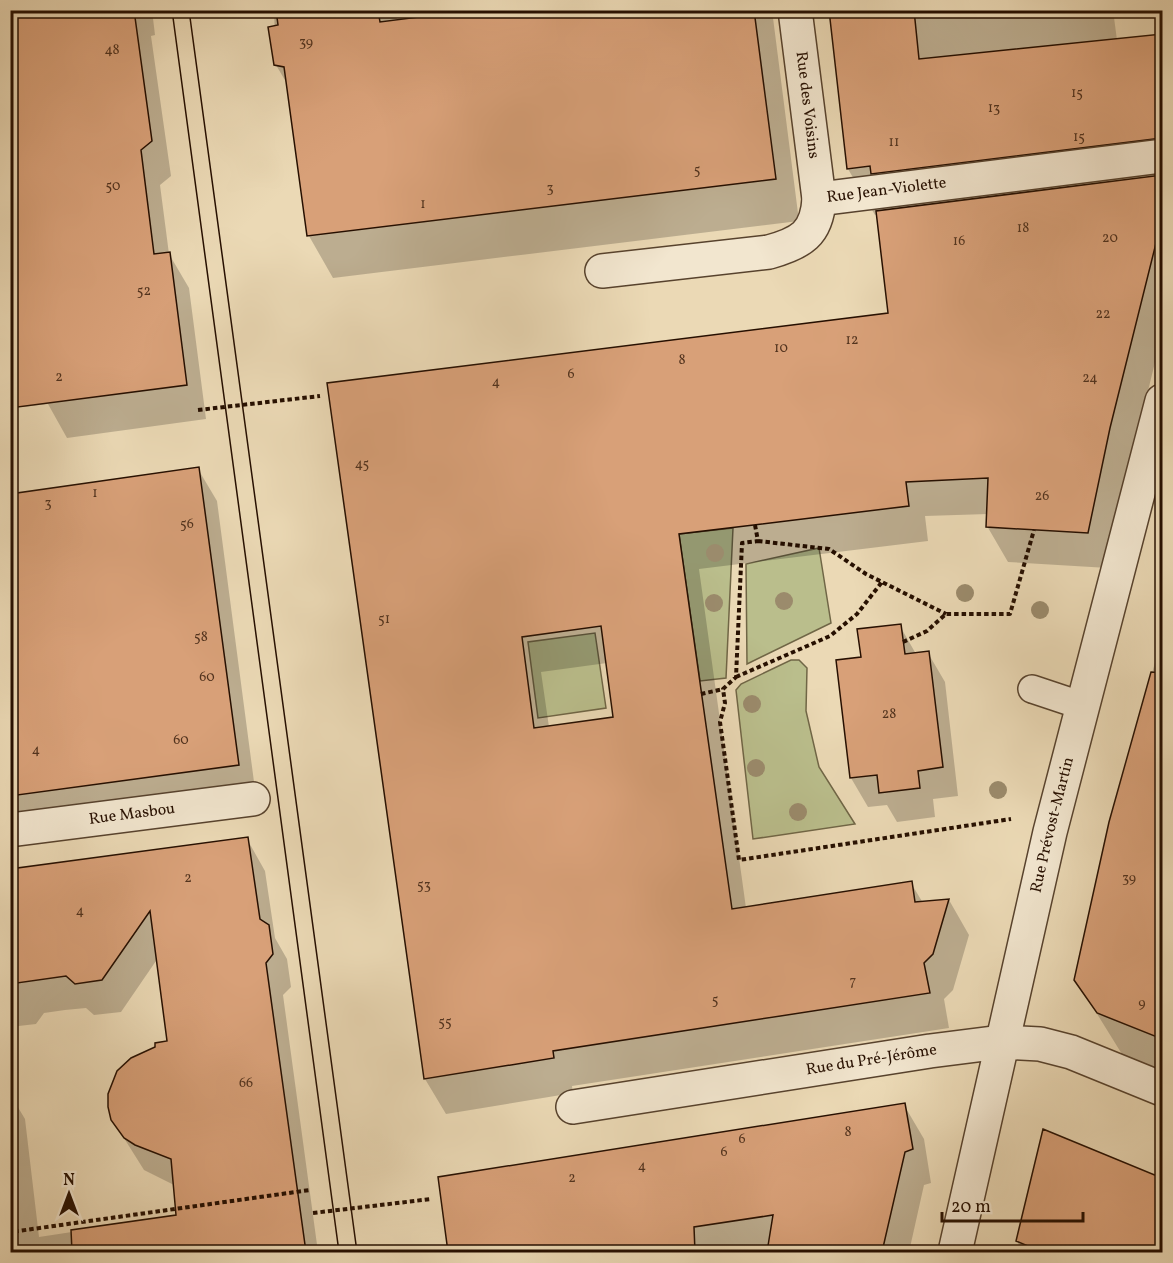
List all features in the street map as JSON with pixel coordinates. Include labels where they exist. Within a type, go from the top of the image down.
[{"type":"street","name":"Rue des Voisins","points":[[795,10],[819,199]]},
{"type":"street","name":"Rue Jean-Violette","points":[[602,272],[769,252],[789,246],[807,234],[818,219],[819,199],[1162,156]]},
{"type":"street","name":"Rue Prévost-Martin","points":[[955,1252],[1050,832],[1162,401]]},
{"type":"street","name":"Rue Masbou","points":[[10,830],[253,799]]},
{"type":"street","name":"Rue du Pré-Jérôme","points":[[573,1107],[1001,1042],[1040,1044],[1071,1052],[1162,1089]]},
{"type":"lane","points":[[1032,688],[1083,706]]},
{"type":"path","points":[[198,410],[320,396]]},
{"type":"path","points":[[755,525],[758,541]]},
{"type":"path","points":[[736,677],[742,543],[758,541],[829,549],[882,582],[946,614],[1010,614],[1034,530]]},
{"type":"path","points":[[701,694],[723,688],[736,677],[830,636],[857,614],[882,582]]},
{"type":"path","points":[[903,642],[927,632],[946,614]]},
{"type":"path","points":[[723,688],[725,703],[720,722],[739,860],[1015,818]]},
{"type":"path","points":[[10,1228],[11,1232],[310,1190]]},
{"type":"path","points":[[313,1213],[431,1199]]},
{"type":"green space","points":[[733,528],[726,678],[700,681],[679,534]]},
{"type":"green space","points":[[819,548],[831,623],[747,664],[746,564]]},
{"type":"green space","points":[[595,633],[606,708],[538,718],[528,642]]},
{"type":"green space","points":[[791,660],[799,660],[807,668],[806,711],[819,767],[855,824],[753,839],[736,690],[741,684]]},
{"type":"building","points":[[10,10],[134,10],[152,141],[141,150],[154,254],[170,252],[187,385],[10,408]]},
{"type":"building","points":[[276,10],[378,10],[380,22],[474,10],[754,10],[776,179],[307,236],[284,67],[274,65],[268,27],[278,25]]},
{"type":"building","points":[[829,10],[914,10],[919,59],[1162,34],[1162,138],[871,174],[870,166],[847,169]]},
{"type":"building","points":[[1162,175],[1162,219],[1110,428],[1088,533],[986,527],[988,478],[906,482],[909,506],[679,534],[732,909],[912,881],[915,902],[949,899],[933,954],[924,963],[930,993],[553,1051],[554,1058],[424,1079],[327,383],[888,313],[876,211]],"holes":[[[601,626],[613,717],[534,728],[522,637]]]},
{"type":"building","points":[[199,467],[239,765],[10,796],[10,494]]},
{"type":"building","points":[[901,624],[905,654],[929,651],[943,767],[918,771],[920,788],[879,793],[877,775],[850,778],[836,660],[861,657],[857,629]]},
{"type":"building","points":[[1151,672],[1162,673],[1162,1039],[1097,1013],[1074,980],[1109,822]]},
{"type":"building","points":[[248,837],[260,919],[269,925],[273,954],[266,963],[306,1252],[72,1252],[71,1230],[176,1215],[171,1159],[135,1145],[124,1138],[111,1120],[108,1107],[108,1094],[117,1071],[131,1058],[155,1047],[155,1043],[167,1041],[150,911],[102,980],[75,984],[66,976],[10,984],[10,869]]},
{"type":"building","points":[[905,1103],[913,1149],[905,1152],[882,1252],[767,1252],[773,1215],[694,1227],[695,1252],[448,1252],[438,1177]]},
{"type":"building","points":[[1043,1129],[1162,1178],[1162,1252],[1042,1252],[1016,1241]]},
{"type":"tram line","points":[[172,10],[339,1252]]},
{"type":"tram line","points":[[189,10],[357,1252]]}]
